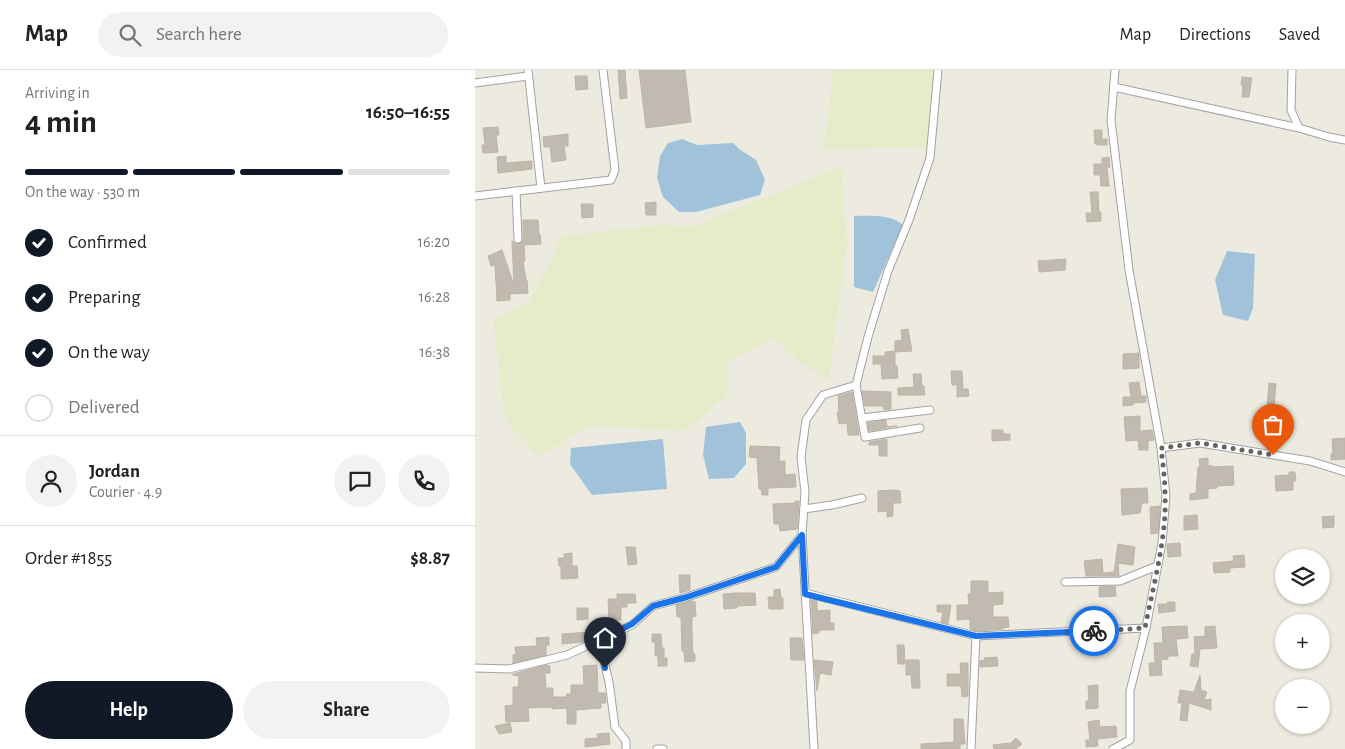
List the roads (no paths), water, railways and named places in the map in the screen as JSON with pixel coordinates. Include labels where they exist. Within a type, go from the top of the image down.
[{"type":"street","points":[[475,196],[611,180],[615,170],[603,70]]},
{"type":"street","points":[[920,428],[865,437],[856,385],[867,337],[888,271],[931,158],[937,70]]},
{"type":"street","points":[[1113,749],[1130,740],[1130,691],[1162,543],[1166,496],[1161,448],[1129,270],[1111,120],[1115,70]]},
{"type":"street","points":[[1292,70],[1291,110],[1299,128]]},
{"type":"street","points":[[475,83],[528,73],[541,188]]},
{"type":"street","points":[[1113,87],[1345,140]]},
{"type":"street","points":[[516,191],[518,239]]},
{"type":"street","points":[[813,749],[802,535],[805,492],[801,457],[806,420],[823,395],[856,385]]},
{"type":"street","points":[[862,418],[929,410]]},
{"type":"street","points":[[1161,448],[1200,443],[1310,461],[1345,472]]},
{"type":"street","points":[[804,509],[862,498]]},
{"type":"street","points":[[475,668],[509,669],[567,655],[632,624],[653,606],[687,597],[776,567],[802,535]]},
{"type":"street","points":[[1065,582],[1120,581],[1157,566]]},
{"type":"street","points":[[805,594],[976,636],[1145,628]]},
{"type":"street","points":[[971,749],[976,636]]},
{"type":"street","points":[[599,640],[609,682],[615,727],[626,741],[626,749]]},
{"type":"street","points":[[657,749],[663,749]]},
{"type":"water","points":[[682,139],[697,145],[733,143],[756,160],[765,180],[760,195],[696,212],[679,212],[663,197],[657,178],[660,156],[668,143]]},
{"type":"water","points":[[854,216],[886,217],[903,225],[873,292],[854,287]]},
{"type":"water","points":[[1227,251],[1255,254],[1253,308],[1248,321],[1223,315],[1215,280]]},
{"type":"water","points":[[740,422],[746,433],[746,464],[734,478],[709,479],[703,455],[706,427]]},
{"type":"water","points":[[663,439],[667,489],[592,495],[570,464],[571,448]]}]
